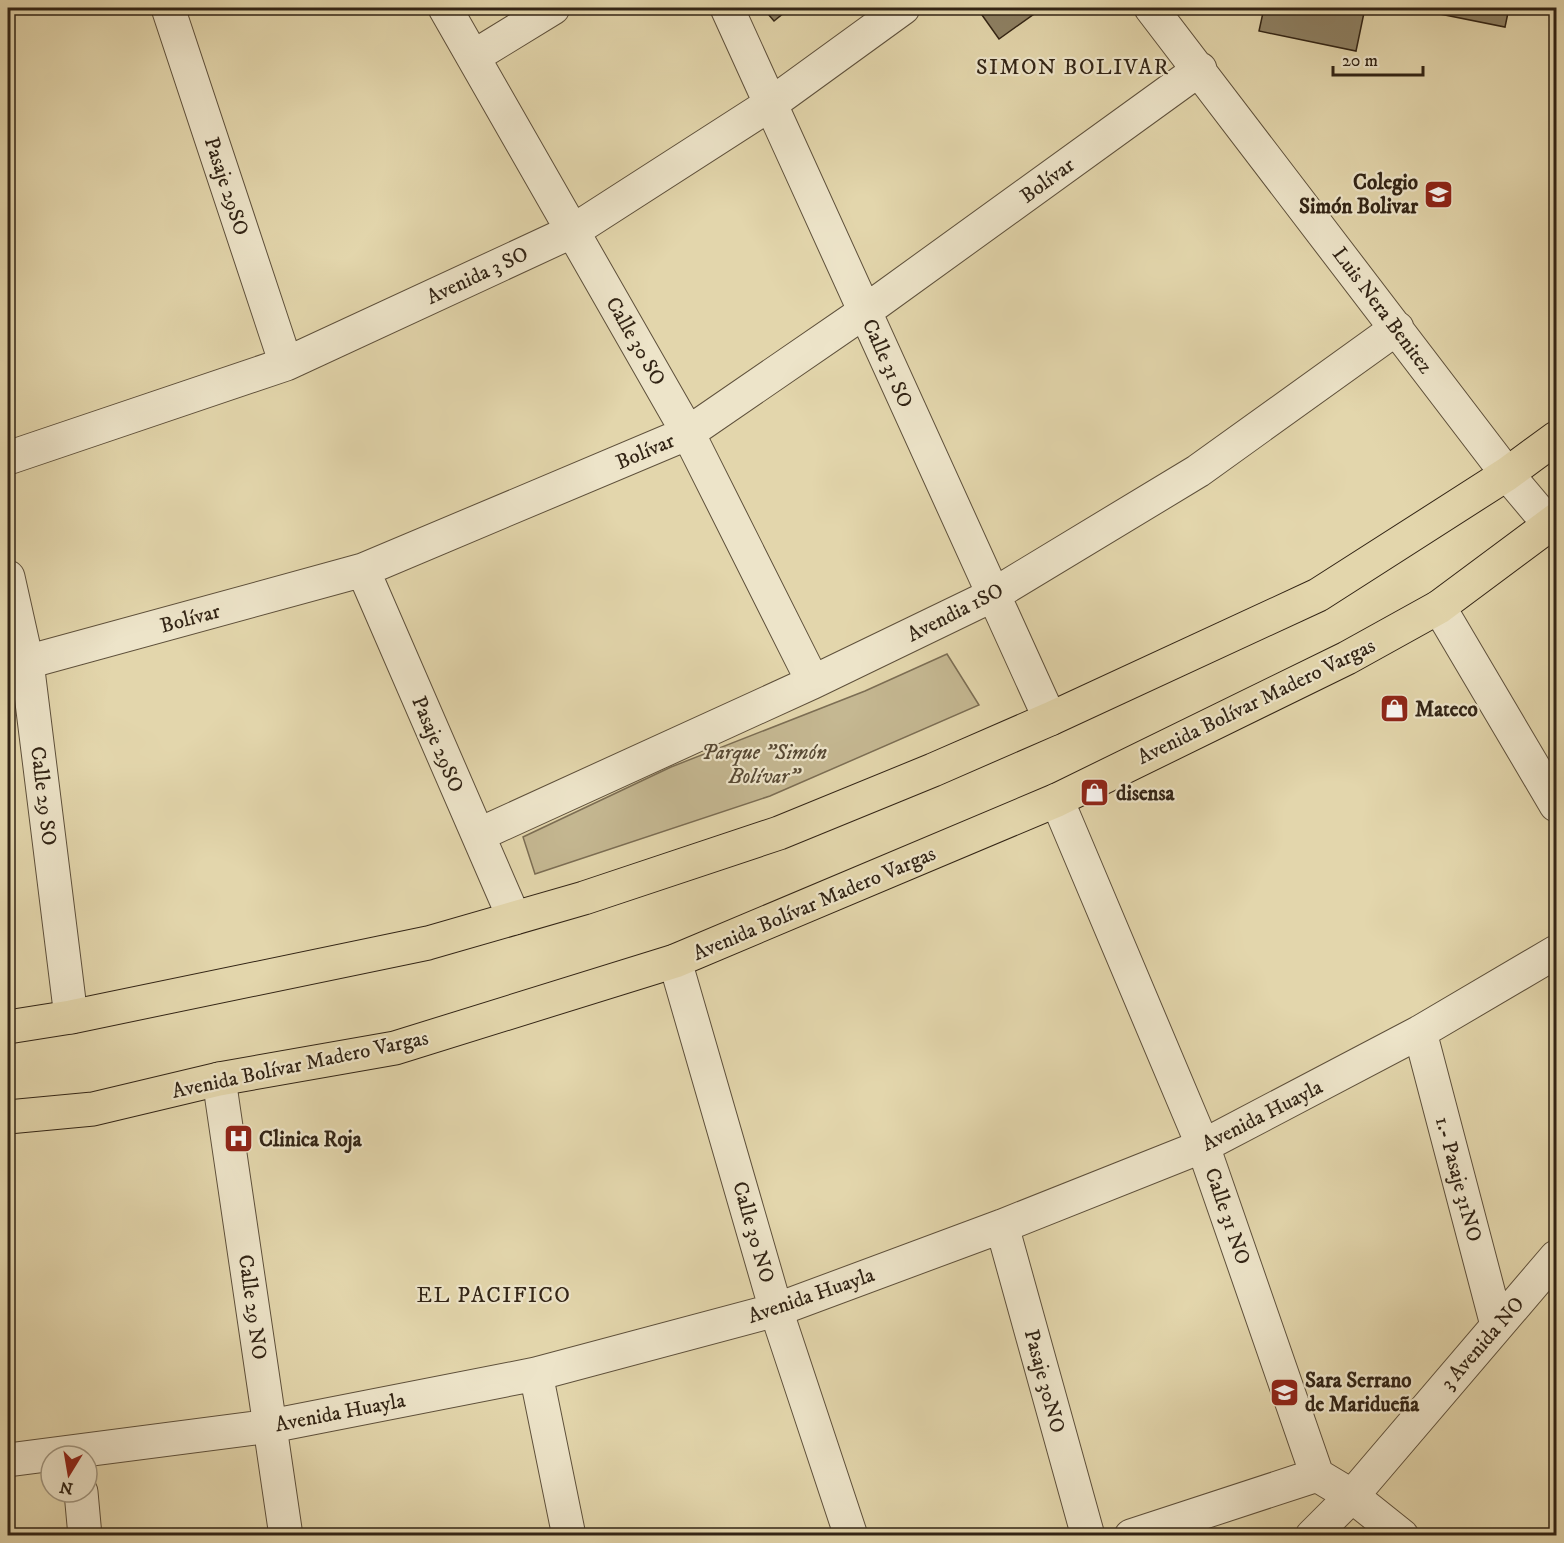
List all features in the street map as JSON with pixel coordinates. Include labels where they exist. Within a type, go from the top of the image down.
[{"type":"main road","points":[[8,1027],[71,1017],[428,943],[584,898],[779,833],[1050,719],[1318,595],[1507,474],[1557,438]]},
{"type":"main road","name":"Avenida Bolívar Madero Vargas","points":[[8,1117],[93,1109],[219,1079],[395,1048],[675,961],[1057,800],[1347,658],[1439,607],[1553,523]]},
{"type":"street","name":"Pasaje 29SO","points":[[168,8],[286,364]]},
{"type":"street","name":"Calle 30 SO","points":[[445,8],[688,433],[813,682]]},
{"type":"street","points":[[473,57],[553,8]]},
{"type":"street","name":"Calle 31 SO","points":[[727,8],[1050,719]]},
{"type":"street","name":"Avenida 3 SO","points":[[8,458],[286,364],[573,231],[772,103],[903,8]]},
{"type":"street","name":"Luis Nera Benitez","points":[[1151,8],[1200,69],[1507,474],[1553,523]]},
{"type":"street","name":"Bolívar","points":[[17,664],[363,570],[688,433],[864,312],[1200,69]]},
{"type":"street","name":"Avendia 1SO","points":[[478,835],[813,682],[993,595],[1198,471],[1397,328]]},
{"type":"street","name":"Pasaje 29SO","points":[[363,570],[514,918]]},
{"type":"street","name":"Calle 29 SO","points":[[8,577],[17,664],[71,1017]]},
{"type":"street","points":[[1439,607],[1557,805]]},
{"type":"street","name":"Calle 31 NO","points":[[1057,800],[1203,1146],[1317,1475]]},
{"type":"street","name":"Avenida Huayla","points":[[99,1451],[271,1426],[536,1374],[776,1310],[1002,1226],[1203,1146],[1420,1032],[1557,952]]},
{"type":"street","name":"Calle 30 NO","points":[[675,961],[776,1310],[851,1536]]},
{"type":"street","name":"1.- Pasaje 31NO","points":[[1420,1032],[1497,1325]]},
{"type":"street","name":"Calle 29 NO","points":[[219,1079],[286,1536]]},
{"type":"street","name":"Pasaje 30NO","points":[[1002,1226],[1088,1536]]},
{"type":"street","name":"3 Avenida NO","points":[[1312,1536],[1352,1496],[1557,1257]]},
{"type":"street","points":[[536,1374],[569,1536]]},
{"type":"street","name":"Avenida Huayla","points":[[8,1460],[39,1457]]},
{"type":"street","points":[[1131,1536],[1317,1475],[1352,1496],[1402,1536]]},
{"type":"street","points":[[82,1504],[86,1536]]},
{"type":"green space","name":"Parque \"Simón Bolívar\"","points":[[947,654],[979,705],[770,796],[535,874],[523,837],[671,767],[865,691]]},
{"type":"building","points":[[763,8],[790,8],[774,21]]},
{"type":"building","points":[[977,8],[1029,8],[1034,14],[999,39]]},
{"type":"building","points":[[1264,8],[1365,8],[1356,51],[1259,31]]},
{"type":"building","points":[[1410,8],[1509,8],[1505,27]]},
{"type":"place","name":"Colegio Simón Bolivar","points":[[1439,194]]},
{"type":"place","name":"Mateco","points":[[1394,709]]},
{"type":"place","name":"disensa","points":[[1095,793]]},
{"type":"place","name":"Clinica Roja","points":[[238,1139]]},
{"type":"place","name":"Sara Serrano de Maridueña","points":[[1284,1392]]},
{"type":"district","name":"SIMON BOLIVAR","points":[[1073,66]]},
{"type":"district","name":"EL PACIFICO","points":[[494,1294]]}]
